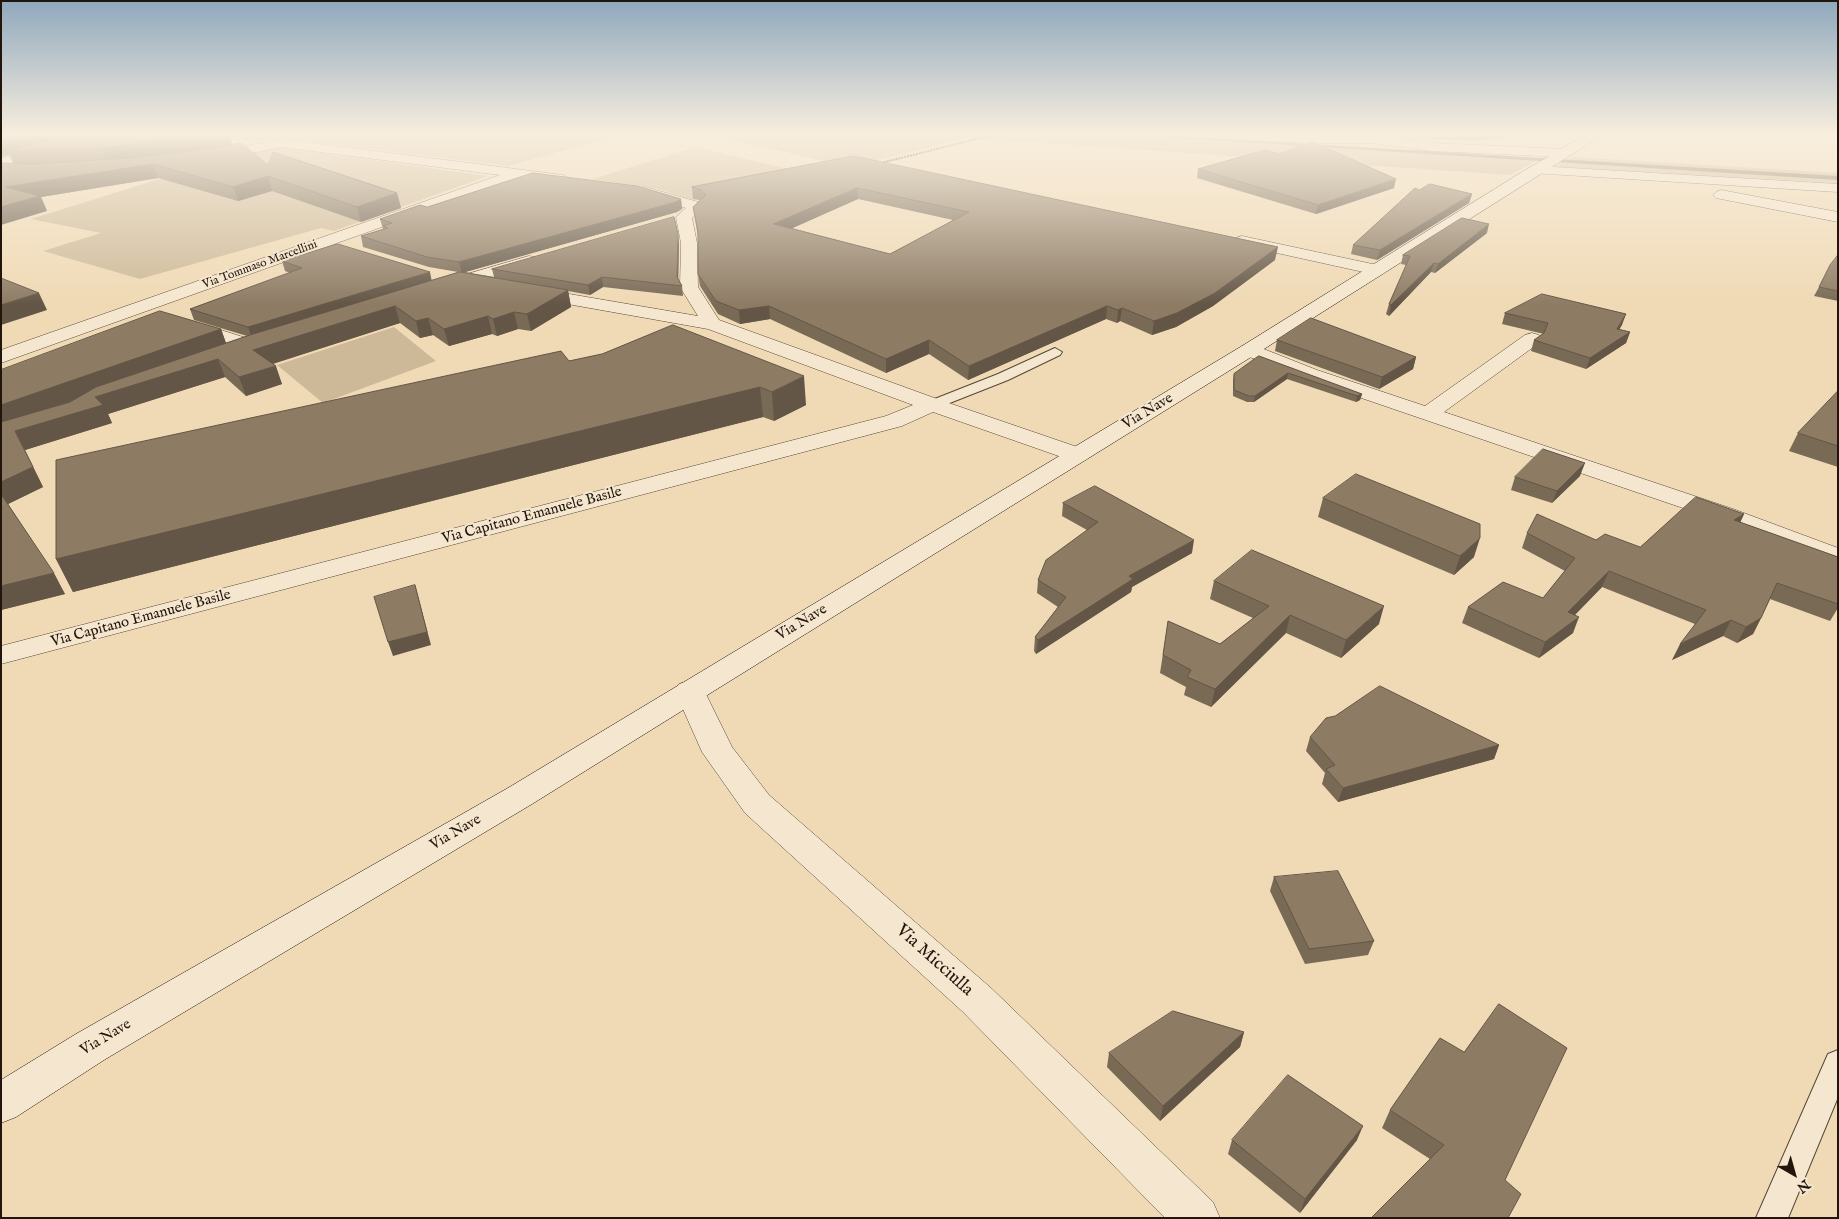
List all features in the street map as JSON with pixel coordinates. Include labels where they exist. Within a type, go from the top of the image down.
[{"type":"street","name":"Via Tommaso Marcellini","points":[[1,357],[468,191]]},
{"type":"street","points":[[639,191],[697,206],[677,219],[689,243],[689,287],[712,324]]},
{"type":"street","name":"Via Nave","points":[[1,1104],[90,1047],[520,796],[1249,350],[1504,191]]},
{"type":"street","points":[[1701,191],[1838,217]]},
{"type":"street","points":[[1223,236],[1377,270]]},
{"type":"street","points":[[326,242],[353,251]]},
{"type":"street","points":[[432,284],[464,280],[545,256]]},
{"type":"street","points":[[464,280],[712,324],[932,405],[1078,455]]},
{"type":"street","points":[[117,316],[156,320]]},
{"type":"street","points":[[176,322],[261,343],[225,355]]},
{"type":"street","points":[[1427,414],[1532,338]]},
{"type":"street","points":[[1249,350],[1310,374],[1724,514],[1800,544],[1838,556]]},
{"type":"street","name":"Via Capitano Emanuele Basile","points":[[1,655],[894,420],[932,405]]},
{"type":"street","name":"Via Micciulla","points":[[690,691],[718,752],[757,804],[977,1000],[1197,1218]]},
{"type":"lane","name":"Via Capitano Emanuele Basile","points":[[932,405],[1003,377],[1055,352]]},
{"type":"lane","points":[[1772,1218],[1838,1063]]},
{"type":"shaded area","points":[[121,191],[446,191],[334,231],[321,228],[140,279],[43,251],[101,233],[31,219]]},
{"type":"shaded area","points":[[664,191],[729,191],[694,200]]},
{"type":"shaded area","points":[[394,327],[436,361],[323,403],[277,365]]},
{"type":"building","points":[[1,191],[20,191],[40,196],[1,207]]},
{"type":"building","points":[[311,191],[391,191],[397,193],[357,207]]},
{"type":"building","points":[[477,191],[654,191],[681,199],[676,202],[459,262],[427,257],[361,236],[388,228],[383,226],[392,223],[380,219],[420,205],[427,207]]},
{"type":"building","points":[[702,191],[850,191],[774,224],[890,254],[969,212],[870,191],[1017,191],[1278,247],[1215,293],[1177,313],[1154,321],[1122,308],[1118,310],[1107,306],[969,366],[929,340],[886,359],[769,306],[739,310],[716,301],[698,274],[698,231],[693,207],[706,195]]},
{"type":"building","points":[[1271,191],[1360,191],[1318,205]]},
{"type":"building","points":[[1412,191],[1459,191],[1472,194],[1380,250],[1353,245]]},
{"type":"building","points":[[674,217],[678,234],[677,277],[682,286],[602,277],[588,285],[492,269]]},
{"type":"building","points":[[1462,218],[1489,224],[1438,264],[1434,263],[1391,305],[1389,304],[1410,256],[1403,255]]},
{"type":"building","points":[[338,244],[430,272],[248,327],[190,309],[302,268],[282,261]]},
{"type":"building","points":[[1838,255],[1838,291],[1819,287],[1830,265]]},
{"type":"building","points":[[460,272],[568,290],[527,314],[514,312],[493,319],[488,316],[444,329],[428,318],[416,321],[395,306],[253,350],[276,366],[239,377],[218,359],[95,397],[103,405],[15,431],[33,467],[1,482],[1,422],[70,402],[96,387],[253,334]]},
{"type":"building","points":[[1,278],[39,293],[1,305]]},
{"type":"building","points":[[1542,294],[1626,314],[1617,329],[1630,332],[1590,358],[1534,340],[1544,333],[1548,323],[1505,313]]},
{"type":"building","points":[[160,311],[221,329],[1,405],[1,370]]},
{"type":"building","points":[[1311,318],[1416,357],[1382,377],[1277,340]]},
{"type":"building","points":[[673,325],[804,376],[772,392],[760,387],[56,559],[56,460],[561,351],[569,361],[602,354]]},
{"type":"building","points":[[1259,356],[1362,394],[1357,396],[1288,373],[1255,396],[1249,396],[1234,390],[1234,374]]},
{"type":"building","points":[[1838,391],[1838,446],[1798,433]]},
{"type":"building","points":[[1543,449],[1585,463],[1557,491],[1515,477]]},
{"type":"building","points":[[1356,474],[1480,524],[1480,538],[1460,556],[1323,498]]},
{"type":"building","points":[[1095,486],[1194,540],[1129,576],[1133,579],[1038,640],[1035,637],[1066,597],[1038,580],[1046,560],[1098,522],[1063,503]]},
{"type":"building","points":[[1,494],[54,573],[1,586]]},
{"type":"building","points":[[1696,497],[1744,514],[1734,520],[1838,557],[1838,604],[1777,583],[1761,618],[1746,627],[1731,620],[1680,644],[1706,610],[1609,571],[1568,612],[1579,617],[1545,642],[1468,607],[1503,582],[1543,598],[1575,558],[1527,533],[1537,514],[1596,540],[1605,534],[1640,547]]},
{"type":"building","points":[[1252,550],[1384,606],[1346,640],[1290,615],[1215,689],[1187,677],[1191,670],[1163,655],[1168,621],[1220,644],[1269,606],[1214,581]]},
{"type":"building","points":[[415,585],[427,632],[388,642],[374,597]]},
{"type":"building","points":[[1380,686],[1499,745],[1343,788],[1326,769],[1335,765],[1310,737],[1326,718],[1335,716]]},
{"type":"building","points":[[1338,871],[1374,941],[1309,949],[1274,877]]},
{"type":"building","points":[[1499,1004],[1567,1048],[1505,1180],[1521,1194],[1508,1218],[1371,1218],[1444,1145],[1390,1110],[1440,1038],[1464,1052]]},
{"type":"building","points":[[1173,1011],[1244,1032],[1163,1106],[1109,1053]]},
{"type":"building","points":[[1288,1075],[1363,1126],[1305,1199],[1232,1140]]}]
